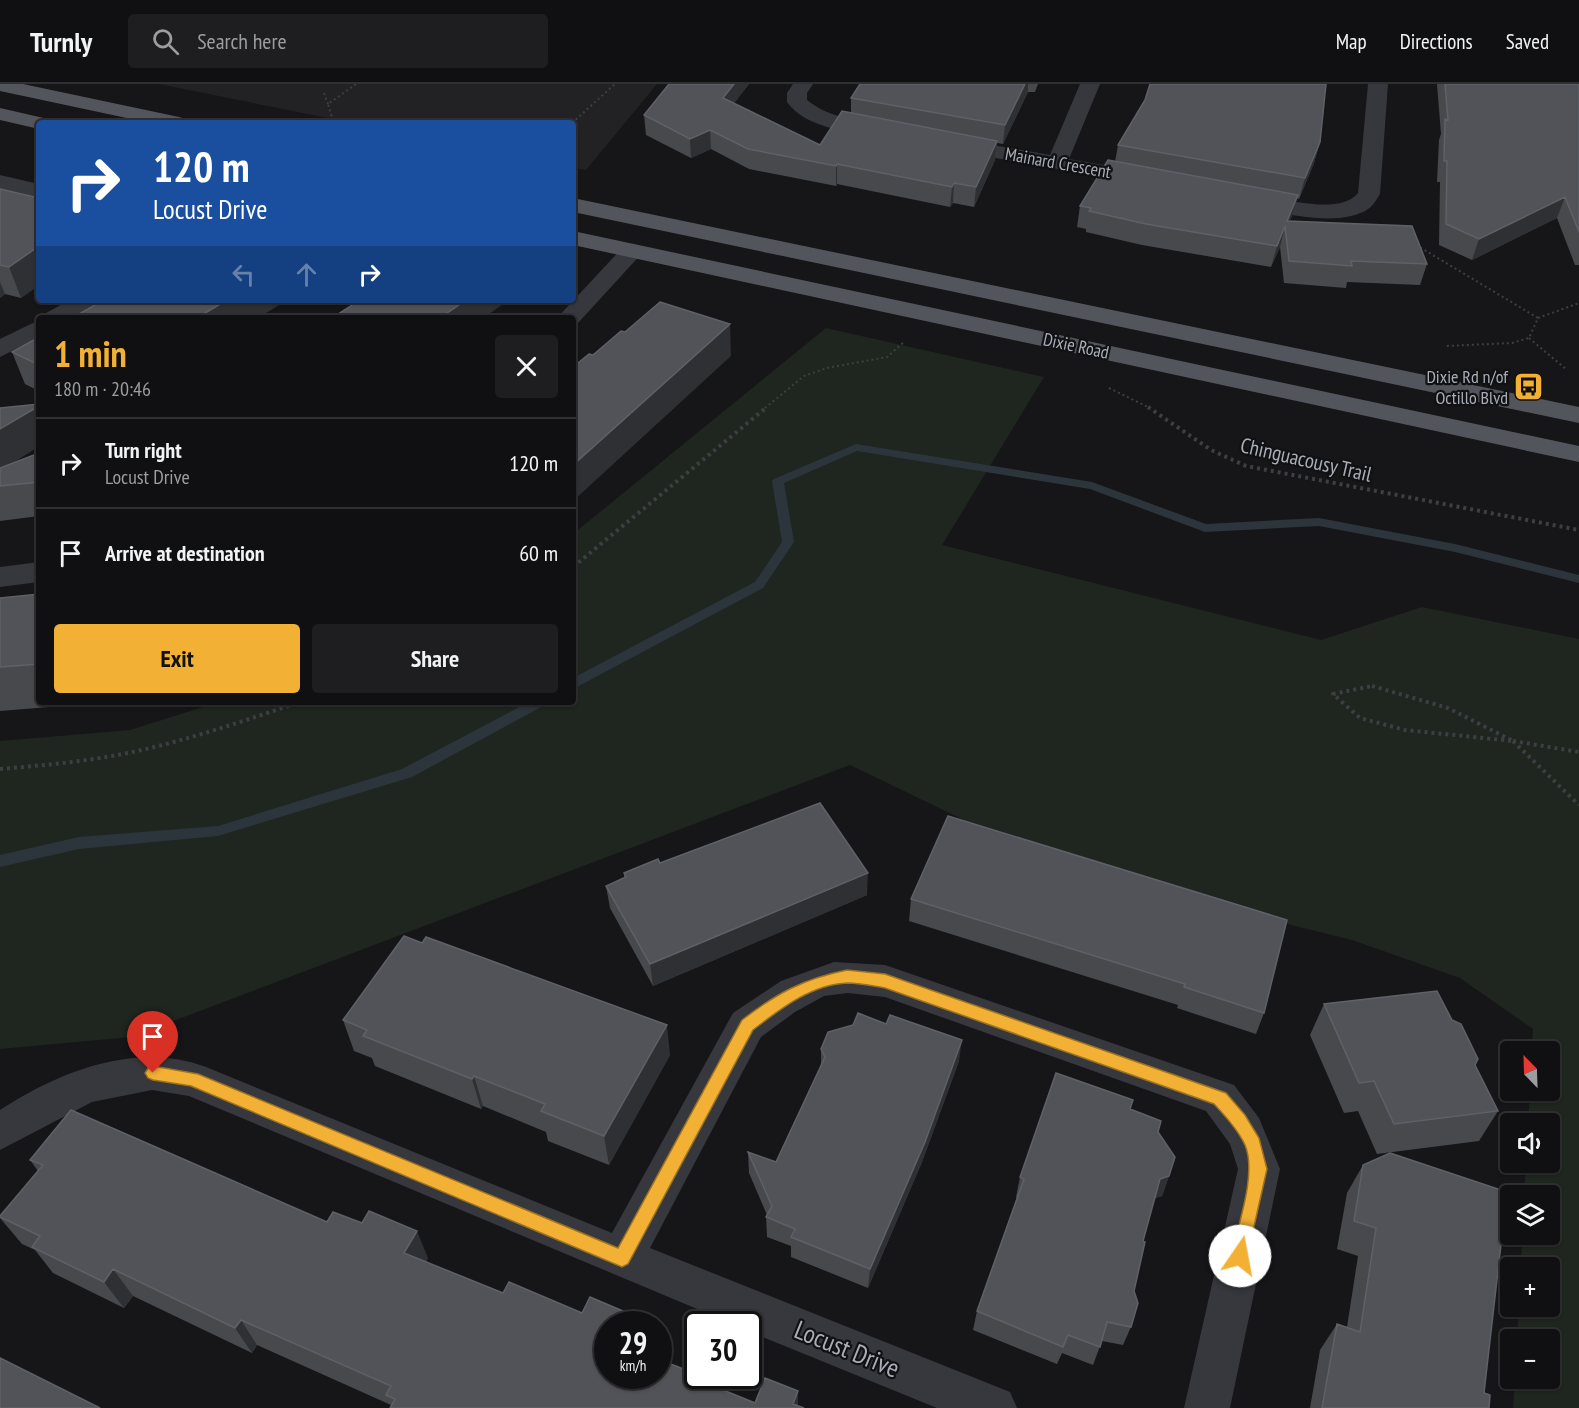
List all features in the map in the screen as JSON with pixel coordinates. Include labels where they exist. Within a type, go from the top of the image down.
[{"type":"main road","points":[[0,85],[165,120]]},
{"type":"main road","points":[[0,114],[36,122]]},
{"type":"main road","name":"Dixie Road","points":[[576,206],[1579,415]]},
{"type":"main road","name":"Dixie Road","points":[[576,239],[1579,454]]},
{"type":"street","points":[[803,84],[797,93],[797,102],[824,119],[898,134]]},
{"type":"street","points":[[1057,163],[1090,84]]},
{"type":"street","points":[[1225,194],[1325,211],[1341,211],[1363,204],[1369,194],[1378,84]]},
{"type":"street","name":"Mainard Crescent","points":[[933,140],[1168,184]]},
{"type":"street","points":[[0,182],[36,190]]},
{"type":"street","points":[[572,315],[632,251]]},
{"type":"street","points":[[60,315],[82,303]]},
{"type":"street","points":[[0,349],[36,329]]},
{"type":"street","points":[[0,577],[36,572]]},
{"type":"street","points":[[622,1258],[747,1025],[777,1002],[813,984],[847,977],[885,981],[1220,1098],[1239,1121],[1253,1144],[1258,1169],[1207,1408]]},
{"type":"street","name":"Locust Drive","points":[[0,1132],[32,1110],[69,1090],[116,1078],[153,1073],[192,1079],[622,1258],[994,1408]]},
{"type":"path","points":[[328,104],[356,84]]},
{"type":"path","points":[[575,120],[615,84]]},
{"type":"path","points":[[324,93],[333,120]]},
{"type":"path","points":[[1408,240],[1538,318]]},
{"type":"path","points":[[1446,346],[1512,343],[1529,338],[1538,318],[1579,303]]},
{"type":"path","points":[[1529,338],[1567,370]]},
{"type":"path","points":[[576,565],[804,376],[827,368],[887,357],[904,342],[915,344]]},
{"type":"path","name":"Chinguacousy Trail","points":[[1106,386],[1144,404],[1211,450],[1245,465],[1579,530]]},
{"type":"path","points":[[1579,752],[1513,741],[1405,730],[1360,718],[1334,694],[1372,686],[1448,708],[1513,741],[1579,805]]},
{"type":"path","points":[[0,769],[57,764],[136,751],[203,734],[291,705]]},
{"type":"shaded area","points":[[159,84],[657,84],[586,170],[576,168],[576,120],[337,120]]},
{"type":"shaded area","points":[[826,328],[1044,377],[942,545],[1321,640],[1422,607],[1579,639],[1579,1408],[1513,1408],[1514,1389],[1560,1389],[1560,1329],[1518,1329],[1518,1317],[1560,1317],[1560,1257],[1521,1257],[1522,1245],[1560,1245],[1560,1185],[1525,1185],[1525,1173],[1560,1173],[1560,1113],[1529,1113],[1529,1101],[1560,1101],[1560,1041],[1532,1041],[1533,1029],[1460,978],[1352,940],[1066,869],[850,765],[131,1037],[0,1049],[0,741],[130,730],[209,705],[576,705],[576,532]]},
{"type":"building","points":[[669,84],[734,84],[723,98],[820,145],[842,111],[997,141],[976,187],[954,183],[952,187],[748,149],[710,130],[690,139],[644,115]]},
{"type":"building","points":[[860,84],[1025,84],[1005,125],[851,98]]},
{"type":"building","points":[[1150,84],[1326,84],[1320,142],[1305,178],[1118,145],[1145,100]]},
{"type":"building","points":[[1445,84],[1579,84],[1579,232],[1565,197],[1479,239],[1446,224],[1447,161],[1444,161],[1445,119],[1448,120]]},
{"type":"building","points":[[1108,160],[1298,195],[1287,221],[1412,226],[1427,264],[1351,261],[1352,266],[1289,261],[1285,226],[1277,246],[1146,224],[1089,211],[1091,208],[1080,206]]},
{"type":"building","points":[[0,189],[36,197],[36,248],[9,267],[0,265]]},
{"type":"building","points":[[660,302],[730,324],[576,462],[576,365],[589,354],[593,355],[621,331],[625,332]]},
{"type":"building","points":[[99,303],[222,303],[202,315],[77,315]]},
{"type":"building","points":[[355,303],[462,303],[444,315],[337,315]]},
{"type":"building","points":[[36,339],[36,364],[12,352]]},
{"type":"building","points":[[36,404],[36,408],[0,429],[0,408]]},
{"type":"building","points":[[36,454],[36,482],[0,486],[0,468]]},
{"type":"building","points":[[36,594],[36,664],[0,667],[0,598]]},
{"type":"building","points":[[820,803],[868,873],[650,964],[606,886],[626,877],[624,873],[658,859],[660,863]]},
{"type":"building","points":[[948,816],[1287,920],[1264,1013],[1184,987],[1185,984],[911,899]]},
{"type":"building","points":[[404,936],[422,943],[426,937],[667,1025],[604,1136],[541,1111],[545,1104],[474,1076],[472,1079],[363,1036],[367,1030],[343,1020]]},
{"type":"building","points":[[1437,991],[1452,1020],[1461,1024],[1478,1059],[1475,1065],[1498,1111],[1394,1124],[1374,1081],[1359,1083],[1324,1004]]},
{"type":"building","points":[[858,1013],[886,1024],[890,1015],[962,1040],[925,1142],[870,1269],[791,1237],[795,1229],[766,1217],[772,1206],[748,1152],[776,1162],[825,1057],[821,1049],[828,1032],[853,1025]]},
{"type":"building","points":[[1056,1073],[1133,1100],[1130,1109],[1161,1121],[1158,1132],[1175,1157],[1169,1176],[1160,1179],[1143,1241],[1145,1242],[1134,1291],[1138,1303],[1131,1327],[1107,1322],[1100,1347],[1068,1335],[1063,1347],[977,1311],[1024,1179],[1020,1177]]},
{"type":"building","points":[[71,1110],[327,1222],[333,1212],[362,1223],[369,1211],[417,1231],[404,1253],[503,1293],[509,1282],[582,1313],[590,1297],[623,1311],[594,1311],[594,1389],[672,1389],[672,1364],[684,1369],[684,1389],[721,1389],[755,1403],[765,1378],[798,1391],[793,1404],[804,1408],[390,1408],[395,1399],[386,1395],[391,1386],[241,1320],[235,1328],[113,1269],[104,1282],[32,1247],[40,1236],[0,1217],[43,1165],[30,1160]]},
{"type":"building","points":[[1390,1153],[1500,1190],[1501,1245],[1484,1393],[1490,1395],[1489,1408],[1322,1408],[1337,1324],[1360,1332],[1376,1228],[1354,1221],[1363,1165]]},
{"type":"building","points":[[0,1358],[100,1408],[0,1408]]},
{"type":"waterway","points":[[576,682],[759,585],[788,542],[778,481],[856,447],[1092,486],[1205,528],[1319,522],[1455,548],[1579,579]]},
{"type":"waterway","points":[[0,861],[79,843],[218,831],[407,773],[534,705]]},
{"type":"place","name":"Dixie Rd n/of Octillo Blvd","points":[[1529,387]]},
{"type":"route","points":[[153,1073],[192,1079],[622,1258],[747,1025],[777,1002],[813,984],[847,977],[885,981],[1220,1098],[1239,1121],[1253,1144],[1258,1169],[1240,1256]]}]
